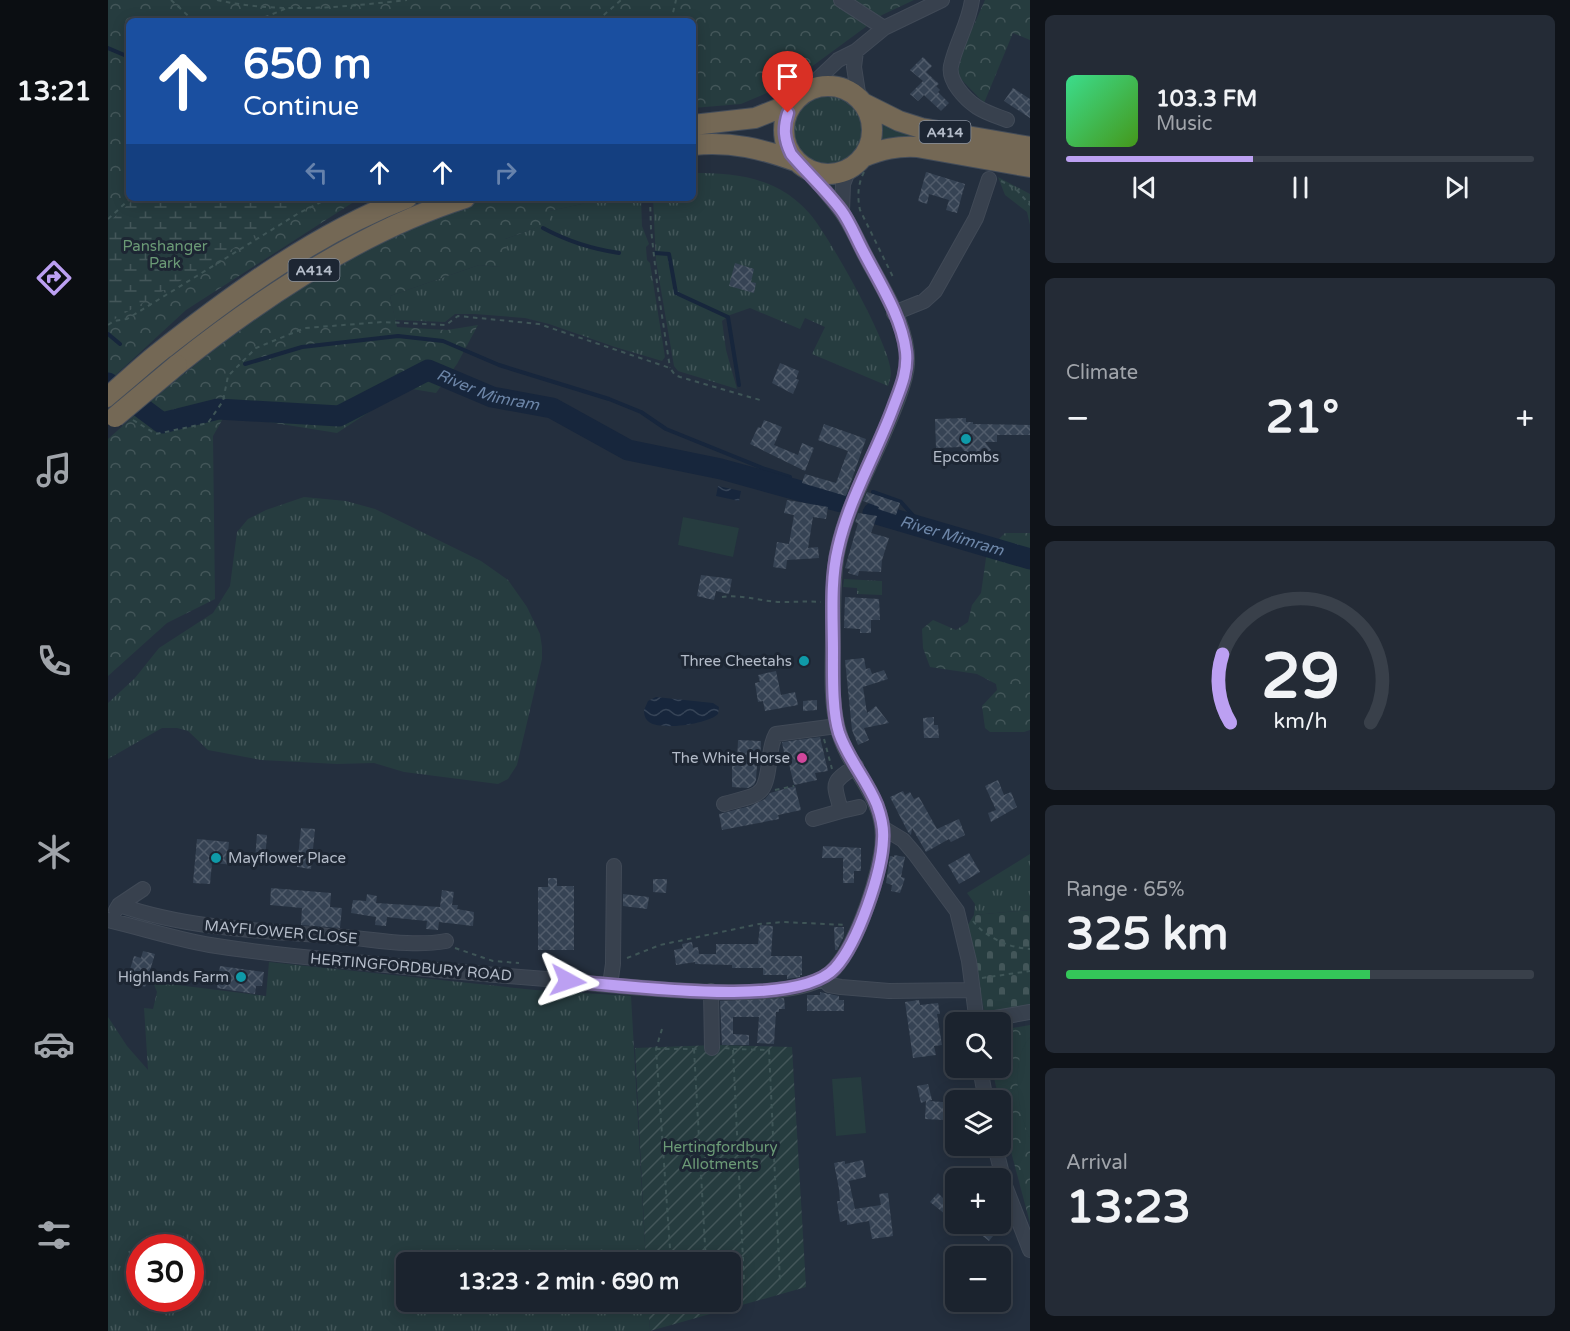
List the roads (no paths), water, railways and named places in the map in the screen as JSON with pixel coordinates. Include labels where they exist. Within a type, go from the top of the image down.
[{"type":"highway","points":[[696,125],[755,118],[796,100],[811,89],[824,86],[849,91],[861,101],[872,124],[869,147],[859,165],[827,174],[751,146],[728,143],[696,145]]},
{"type":"highway","points":[[796,100],[788,113],[784,134],[787,144],[802,164]]},
{"type":"highway","name":"A414","points":[[861,101],[899,121],[921,128],[1030,147]]},
{"type":"highway","name":"A414","points":[[859,165],[890,147],[917,147],[1030,167]]},
{"type":"highway","name":"A414","points":[[108,397],[156,356],[260,277],[315,244],[401,201]]},
{"type":"highway","name":"A414","points":[[119,420],[177,365],[231,322],[290,284],[356,246],[400,223],[457,201]]},
{"type":"street","points":[[841,0],[884,28]]},
{"type":"street","points":[[796,100],[838,60],[856,51],[884,28],[942,0]]},
{"type":"street","points":[[972,0],[969,19],[951,66],[951,76],[954,84],[976,106],[1007,120]]},
{"type":"street","points":[[856,51],[854,67],[861,101]]},
{"type":"street","name":"HERTINGFORDBURY ROAD","points":[[110,920],[209,944],[258,951],[610,985],[711,991],[773,990],[811,984],[836,968],[859,926],[870,896],[881,856],[883,828],[873,798],[837,726],[833,673],[833,602],[838,548],[856,496],[883,436],[905,377],[907,363],[905,344],[894,313],[842,211],[802,164]]},
{"type":"street","points":[[842,211],[843,184],[859,165]]},
{"type":"street","points":[[894,313],[924,301],[935,291],[976,218],[989,179]]},
{"type":"street","points":[[724,804],[753,796],[764,789],[768,776],[772,741],[776,734],[837,726]]},
{"type":"street","points":[[841,811],[835,786],[837,778],[855,766]]},
{"type":"street","points":[[813,819],[859,807]]},
{"type":"street","points":[[883,828],[903,840],[957,911],[964,936],[976,1012]]},
{"type":"street","points":[[610,985],[613,964],[614,866]]},
{"type":"street","points":[[110,920],[119,905],[143,889]]},
{"type":"street","name":"MAYFLOWER CLOSE","points":[[119,905],[166,919],[205,926],[411,943],[446,941]]},
{"type":"street","points":[[823,978],[829,985],[900,991],[972,985]]},
{"type":"street","points":[[711,991],[712,1048]]},
{"type":"street","points":[[1011,1016],[1030,1012]]},
{"type":"street","points":[[998,1156],[1005,1186],[1030,1250]]},
{"type":"water","points":[[718,486],[741,491],[739,501],[716,496]]},
{"type":"water","points":[[656,697],[713,703],[719,707],[718,714],[705,721],[684,725],[655,725],[647,720],[644,710],[648,701]]},
{"type":"waterway","points":[[108,48],[126,56]]},
{"type":"waterway","points":[[543,228],[580,244],[619,253]]},
{"type":"waterway","points":[[655,253],[669,254],[676,293],[728,317],[739,385]]},
{"type":"waterway","points":[[108,334],[120,344]]},
{"type":"waterway","points":[[245,364],[302,347],[398,336],[443,341],[499,365],[609,399],[641,412],[666,429],[790,477]]},
{"type":"waterway","name":"River Mimram","points":[[108,383],[162,423],[218,409],[339,416],[428,370],[492,397],[552,408],[628,450],[721,469],[841,502]]},
{"type":"waterway","points":[[873,492],[901,502],[925,529]]},
{"type":"waterway","name":"River Mimram","points":[[873,513],[1030,559]]},
{"type":"place","name":"Epcombs","points":[[966,439]]},
{"type":"place","name":"Three Cheetahs","points":[[804,661]]},
{"type":"place","name":"The White Horse","points":[[802,758]]},
{"type":"place","name":"Mayflower Place","points":[[216,858]]},
{"type":"place","name":"Highlands Farm","points":[[241,977]]},
{"type":"park label","name":"Panshanger Park","points":[[165,254]]},
{"type":"park label","name":"Hertingfordbury Allotments","points":[[720,1156]]}]
